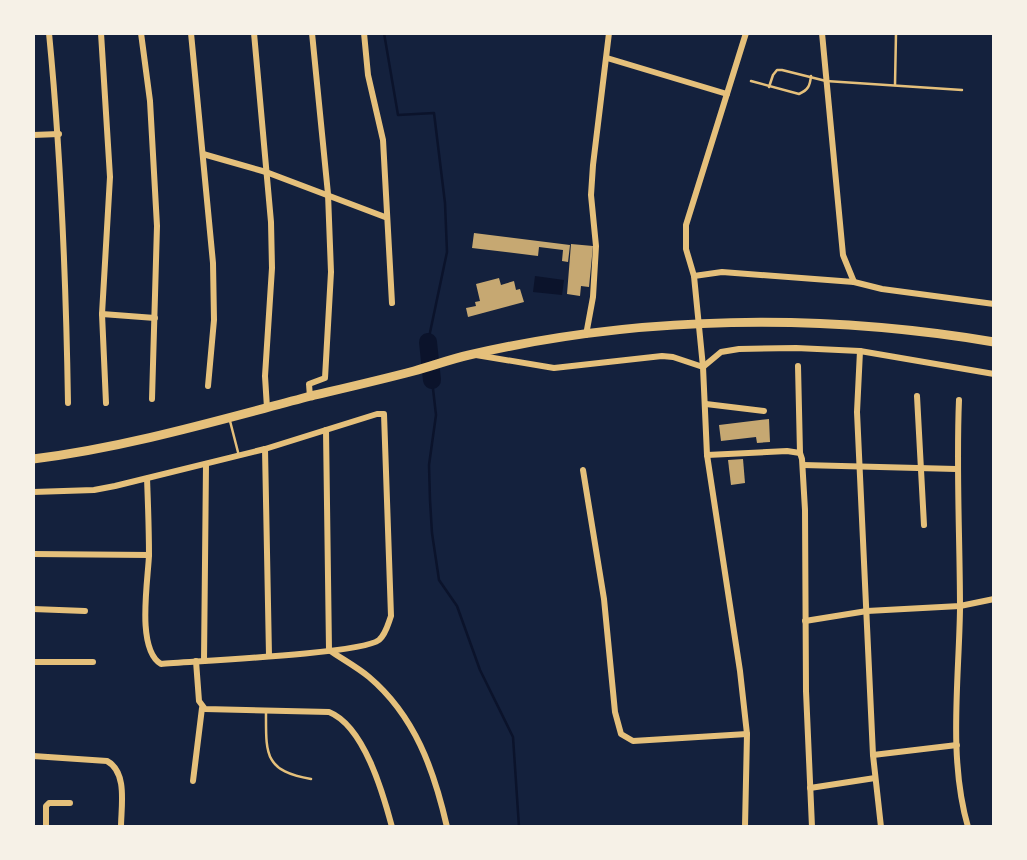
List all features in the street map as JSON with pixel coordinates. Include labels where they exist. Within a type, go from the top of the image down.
[{"type":"main road","points":[[33,459],[163,435],[472,354],[586,335],[679,325],[789,322],[888,327],[994,342]]},
{"type":"street","points":[[49,33],[59,134],[66,279],[68,403]]},
{"type":"street","points":[[101,33],[110,177],[102,314],[106,403]]},
{"type":"street","points":[[141,33],[150,101],[158,226],[152,399]]},
{"type":"street","points":[[191,33],[214,263],[214,320],[208,386]]},
{"type":"street","points":[[254,33],[271,222],[272,268],[265,376],[267,408]]},
{"type":"street","points":[[310,397],[309,384],[325,379],[331,272],[328,194],[312,33]]},
{"type":"street","points":[[364,33],[368,75],[383,140],[385,217],[392,303]]},
{"type":"street","points":[[586,335],[593,297],[596,246],[591,195],[593,165],[609,33]]},
{"type":"street","points":[[745,827],[747,734],[707,455],[702,348],[694,276],[686,249],[686,225],[746,33]]},
{"type":"street","points":[[822,33],[843,256],[854,282]]},
{"type":"street","points":[[607,58],[727,94]]},
{"type":"street","points":[[33,135],[59,134]]},
{"type":"street","points":[[203,154],[265,172],[385,217]]},
{"type":"street","points":[[694,276],[722,272],[854,282],[882,289],[994,304]]},
{"type":"street","points":[[102,314],[155,318]]},
{"type":"street","points":[[703,367],[721,352],[739,348],[860,351],[994,374]]},
{"type":"street","points":[[860,351],[857,412],[873,755],[881,827]]},
{"type":"street","points":[[472,354],[554,368],[662,356],[703,367]]},
{"type":"street","points":[[798,366],[812,827]]},
{"type":"street","points":[[917,396],[924,525]]},
{"type":"street","points":[[958,400],[956,469],[960,607],[957,745],[960,790],[968,827]]},
{"type":"street","points":[[706,404],[764,411]]},
{"type":"street","points":[[33,492],[94,490],[147,478],[206,465],[384,414],[391,616],[381,639],[365,645],[329,650],[161,664],[150,653],[145,608],[149,555],[147,478]]},
{"type":"street","points":[[326,430],[329,650]]},
{"type":"street","points":[[265,449],[270,655]]},
{"type":"street","points":[[707,455],[800,453]]},
{"type":"street","points":[[204,661],[206,465]]},
{"type":"street","points":[[803,465],[956,469]]},
{"type":"street","points":[[583,470],[604,599],[615,712],[621,734],[633,741],[747,734]]},
{"type":"street","points":[[33,554],[149,555]]},
{"type":"street","points":[[805,621],[867,611],[960,607],[994,599]]},
{"type":"street","points":[[33,609],[85,611]]},
{"type":"street","points":[[329,650],[371,679],[404,715],[432,769],[447,827]]},
{"type":"street","points":[[33,662],[93,662]]},
{"type":"street","points":[[192,781],[202,708],[196,662]]},
{"type":"street","points":[[202,708],[329,712],[346,722],[357,737],[383,794],[392,827]]},
{"type":"street","points":[[873,755],[957,745]]},
{"type":"street","points":[[33,756],[107,761],[118,771],[121,782],[121,827]]},
{"type":"street","points":[[810,788],[875,778]]},
{"type":"street","points":[[46,827],[46,806],[49,803],[70,803]]},
{"type":"lane","points":[[895,85],[896,33]]},
{"type":"lane","points":[[769,86],[777,70],[826,81],[962,90]]},
{"type":"lane","points":[[751,81],[799,93],[806,91],[811,76]]},
{"type":"lane","points":[[229,418],[239,456]]},
{"type":"lane","points":[[266,710],[266,739],[276,766],[291,776],[311,779]]},
{"type":"water","points":[[535,276],[564,280],[562,295],[533,292]]},
{"type":"building","points":[[474,233],[570,245],[568,262],[562,261],[563,250],[539,247],[538,256],[472,248]]},
{"type":"building","points":[[571,244],[593,246],[589,287],[581,286],[580,296],[567,294]]},
{"type":"building","points":[[499,278],[501,285],[514,281],[524,302],[468,317],[466,308],[476,306],[475,302],[480,301],[476,284]]},
{"type":"building","points":[[769,419],[770,442],[757,443],[756,437],[721,441],[719,425]]},
{"type":"building","points":[[743,459],[745,483],[731,485],[728,460]]},
{"type":"waterway","points":[[384,33],[398,115],[434,113],[445,203],[447,252],[428,342]]},
{"type":"waterway","points":[[428,342],[432,380]]},
{"type":"waterway","points":[[432,380],[436,415],[429,465],[430,500],[439,580],[457,606],[480,670],[513,737],[519,827]]}]
